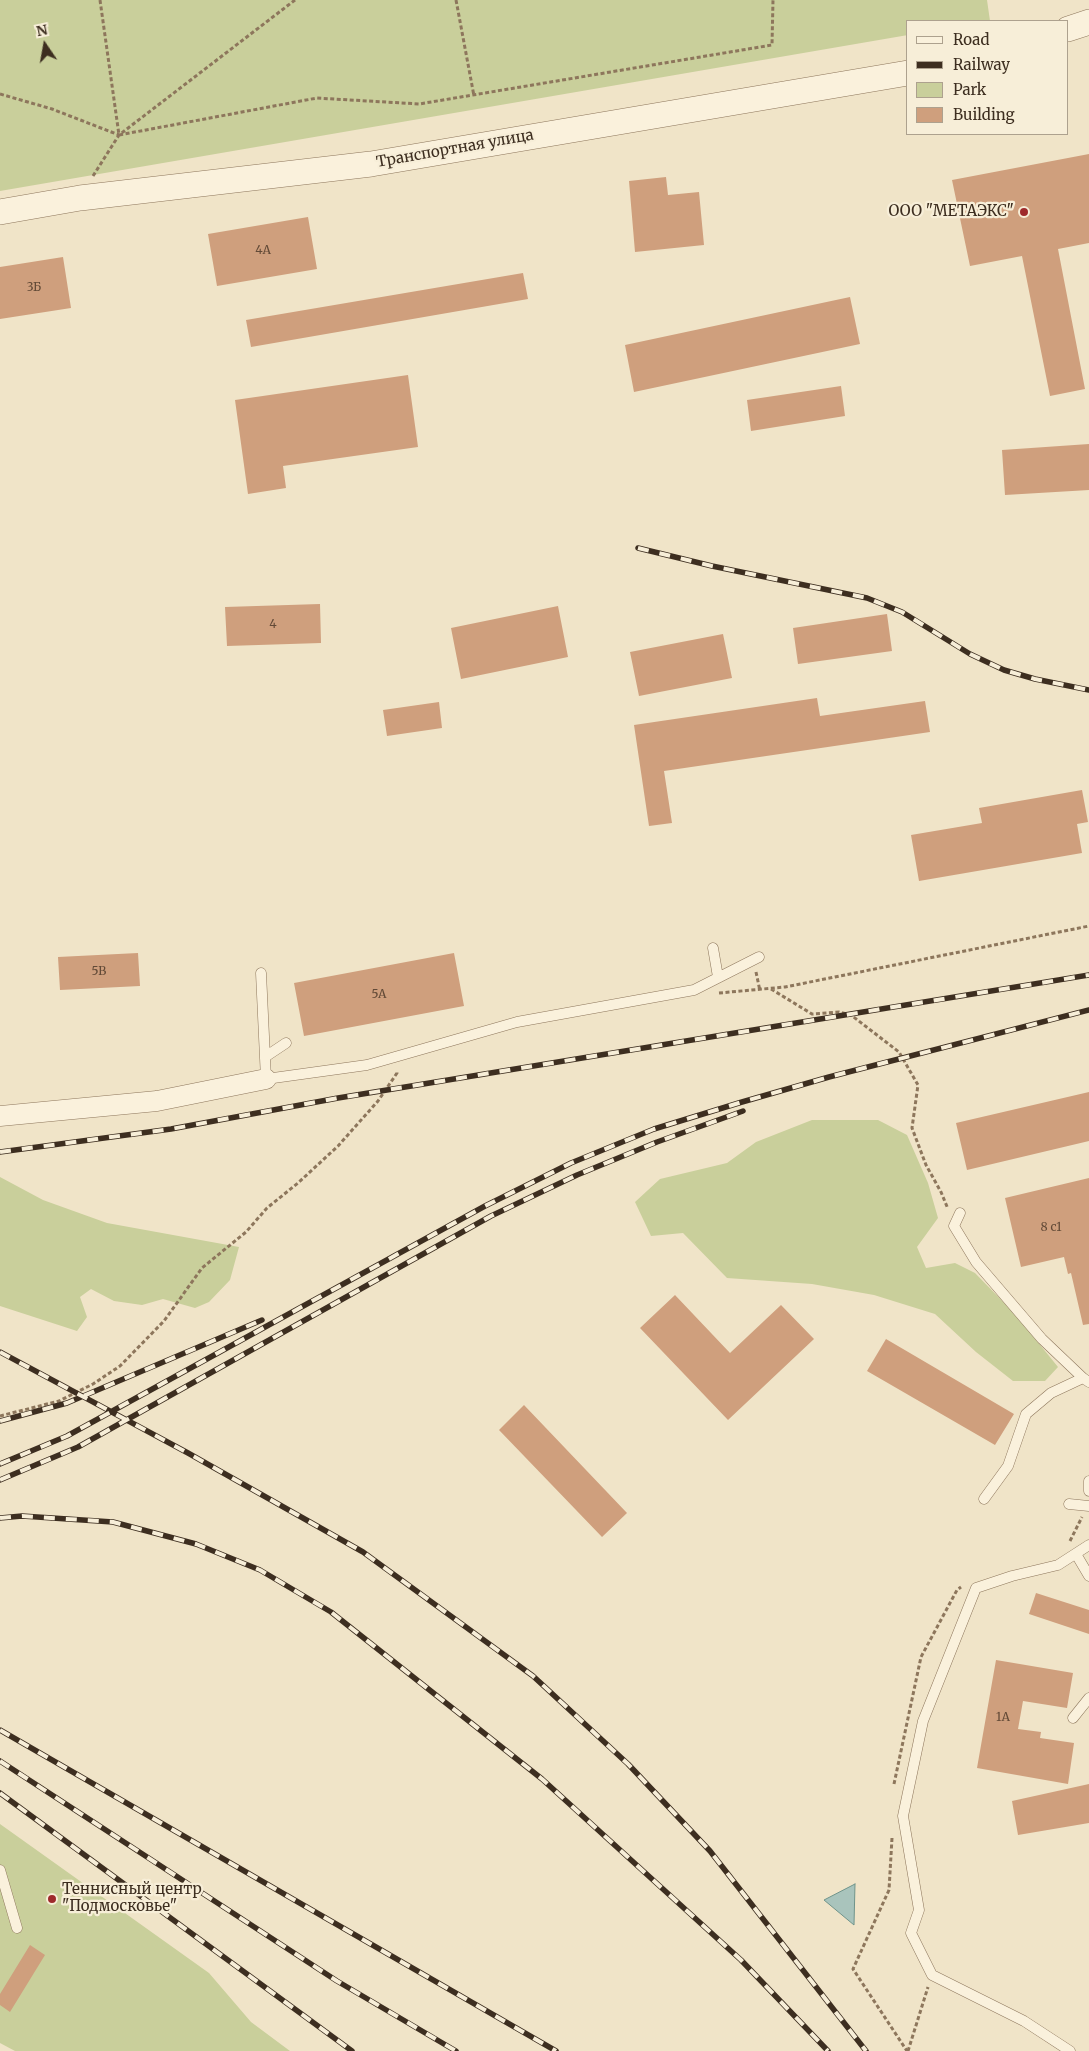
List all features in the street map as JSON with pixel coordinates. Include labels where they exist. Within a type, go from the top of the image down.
[{"type":"street","points":[[1069,29],[1089,22]]},
{"type":"street","name":"Транспортная улица","points":[[0,212],[80,198],[372,164],[906,73]]},
{"type":"street","points":[[0,1116],[157,1101],[266,1079]]},
{"type":"lane","points":[[713,948],[718,977]]},
{"type":"lane","points":[[261,973],[266,1079],[367,1065],[517,1022],[694,990],[759,957]]},
{"type":"lane","points":[[265,1057],[286,1043]]},
{"type":"lane","points":[[960,1213],[954,1226],[976,1262],[1042,1339],[1086,1380],[1051,1393],[1026,1414],[1008,1466],[984,1499]]},
{"type":"lane","points":[[1089,1481],[1089,1491]]},
{"type":"lane","points":[[1069,1504],[1089,1506]]},
{"type":"lane","points":[[1070,2051],[1024,2021],[932,1975],[911,1933],[919,1910],[903,1816],[922,1721],[976,1588],[1012,1576],[1058,1565],[1089,1546]]},
{"type":"lane","points":[[1076,1554],[1089,1576]]},
{"type":"lane","points":[[1073,1718],[1089,1698]]},
{"type":"lane","points":[[0,1870],[17,1928]]},
{"type":"path","points":[[100,0],[119,135]]},
{"type":"path","points":[[80,198],[119,135],[295,0]]},
{"type":"path","points":[[456,0],[474,96]]},
{"type":"path","points":[[0,94],[52,109],[119,135],[317,98],[419,104],[772,45],[773,0]]},
{"type":"path","points":[[694,990],[715,993],[770,989],[1089,926]]},
{"type":"path","points":[[770,989],[812,1014],[839,1012],[851,1015],[899,1052],[918,1085],[912,1128],[926,1165],[941,1192],[954,1226]]},
{"type":"path","points":[[0,1416],[58,1400],[93,1384],[120,1366],[164,1321],[202,1268],[246,1232],[267,1208],[298,1183],[344,1140],[378,1101],[397,1073],[397,1056]]},
{"type":"path","points":[[908,2051],[932,1975]]},
{"type":"green space","points":[[0,0],[987,0],[990,20],[906,20],[906,35],[0,191]]},
{"type":"green space","points":[[812,1120],[878,1120],[907,1135],[928,1183],[938,1218],[917,1247],[926,1268],[955,1263],[975,1273],[1015,1314],[1058,1367],[1045,1381],[1013,1381],[976,1352],[935,1314],[874,1295],[812,1284],[727,1278],[683,1233],[651,1236],[635,1202],[660,1179],[727,1163],[756,1142]]},
{"type":"green space","points":[[0,1177],[43,1200],[107,1223],[239,1247],[230,1280],[209,1302],[195,1308],[163,1299],[142,1305],[114,1301],[91,1289],[80,1297],[87,1317],[77,1331],[0,1306]]},
{"type":"green space","name":"Теннисный центр \"Подмосковье\"","points":[[0,1824],[209,1973],[251,2022],[290,2051],[15,2051],[0,2043]]},
{"type":"water","points":[[855,1884],[854,1925],[824,1900]]},
{"type":"building","name":"ООО \"МЕТАЭКС\"","points":[[1089,154],[1089,243],[1058,249],[1085,389],[1050,396],[1022,256],[970,266],[952,180]]},
{"type":"building","points":[[666,177],[668,195],[699,192],[704,245],[635,252],[629,181]]},
{"type":"building","points":[[308,217],[317,269],[217,286],[208,234]]},
{"type":"building","points":[[63,257],[71,308],[0,319],[0,267]]},
{"type":"building","points":[[523,273],[528,299],[251,347],[246,320]]},
{"type":"building","points":[[850,297],[860,344],[634,392],[625,345]]},
{"type":"building","points":[[408,375],[418,447],[283,466],[286,488],[248,494],[235,400]]},
{"type":"building","points":[[841,386],[845,416],[751,431],[747,400]]},
{"type":"building","points":[[1089,444],[1089,490],[1005,495],[1002,450]]},
{"type":"building","points":[[320,604],[321,643],[227,646],[225,607]]},
{"type":"building","points":[[558,606],[568,657],[461,679],[451,628]]},
{"type":"building","points":[[887,614],[892,651],[798,664],[793,628]]},
{"type":"building","points":[[723,634],[732,678],[639,696],[630,652]]},
{"type":"building","points":[[817,698],[820,716],[925,701],[930,732],[664,771],[672,823],[649,826],[634,725]]},
{"type":"building","points":[[439,702],[442,728],[387,736],[383,710]]},
{"type":"building","points":[[1082,790],[1088,822],[1077,824],[1082,853],[919,881],[911,835],[982,823],[979,808]]},
{"type":"building","points":[[138,953],[140,986],[60,990],[58,957]]},
{"type":"building","points":[[454,953],[464,1006],[304,1036],[294,983]]},
{"type":"building","points":[[1089,1092],[1089,1141],[967,1170],[956,1123]]},
{"type":"building","points":[[1089,1178],[1089,1324],[1083,1325],[1071,1273],[1068,1274],[1064,1257],[1021,1267],[1005,1198]]},
{"type":"building","points":[[675,1295],[730,1353],[781,1305],[814,1339],[728,1420],[640,1328]]},
{"type":"building","points":[[886,1339],[1014,1414],[995,1445],[867,1371]]},
{"type":"building","points":[[524,1405],[627,1513],[602,1537],[499,1430]]},
{"type":"building","points":[[1036,1593],[1089,1610],[1089,1634],[1029,1614]]},
{"type":"building","points":[[996,1660],[1073,1673],[1067,1708],[1023,1701],[1018,1729],[1041,1732],[1040,1738],[1074,1743],[1068,1784],[977,1768]]},
{"type":"building","points":[[1089,1784],[1089,1823],[1018,1835],[1012,1801]]},
{"type":"building","points":[[30,1945],[45,1955],[10,2012],[0,2005],[0,1994]]},
{"type":"railway","points":[[638,548],[712,566],[867,598],[902,612],[970,654],[1004,670],[1035,679],[1089,690]]},
{"type":"railway","points":[[0,1152],[171,1129],[338,1098],[1089,975]]},
{"type":"railway","points":[[0,1464],[67,1436],[485,1206],[571,1163],[654,1129],[742,1102],[829,1077],[1089,1010]]},
{"type":"railway","points":[[0,1480],[78,1447],[491,1216],[577,1175],[657,1142],[743,1111]]},
{"type":"railway","points":[[0,1421],[67,1403],[262,1320]]},
{"type":"railway","points":[[0,1352],[188,1453],[363,1552],[533,1676],[628,1764],[710,1851],[866,2051]]},
{"type":"railway","points":[[0,1518],[22,1516],[113,1522],[196,1544],[260,1570],[331,1612],[542,1779],[741,1960],[828,2051]]},
{"type":"railway","points":[[0,1730],[556,2051]]},
{"type":"railway","points":[[0,1761],[337,1981],[456,2051]]},
{"type":"railway","points":[[0,1793],[352,2051]]},
{"type":"place","name":"ООО \"МЕТАЭКС\"","points":[[1024,212]]},
{"type":"place","name":"Теннисный центр \"Подмосковье\"","points":[[52,1899]]}]
